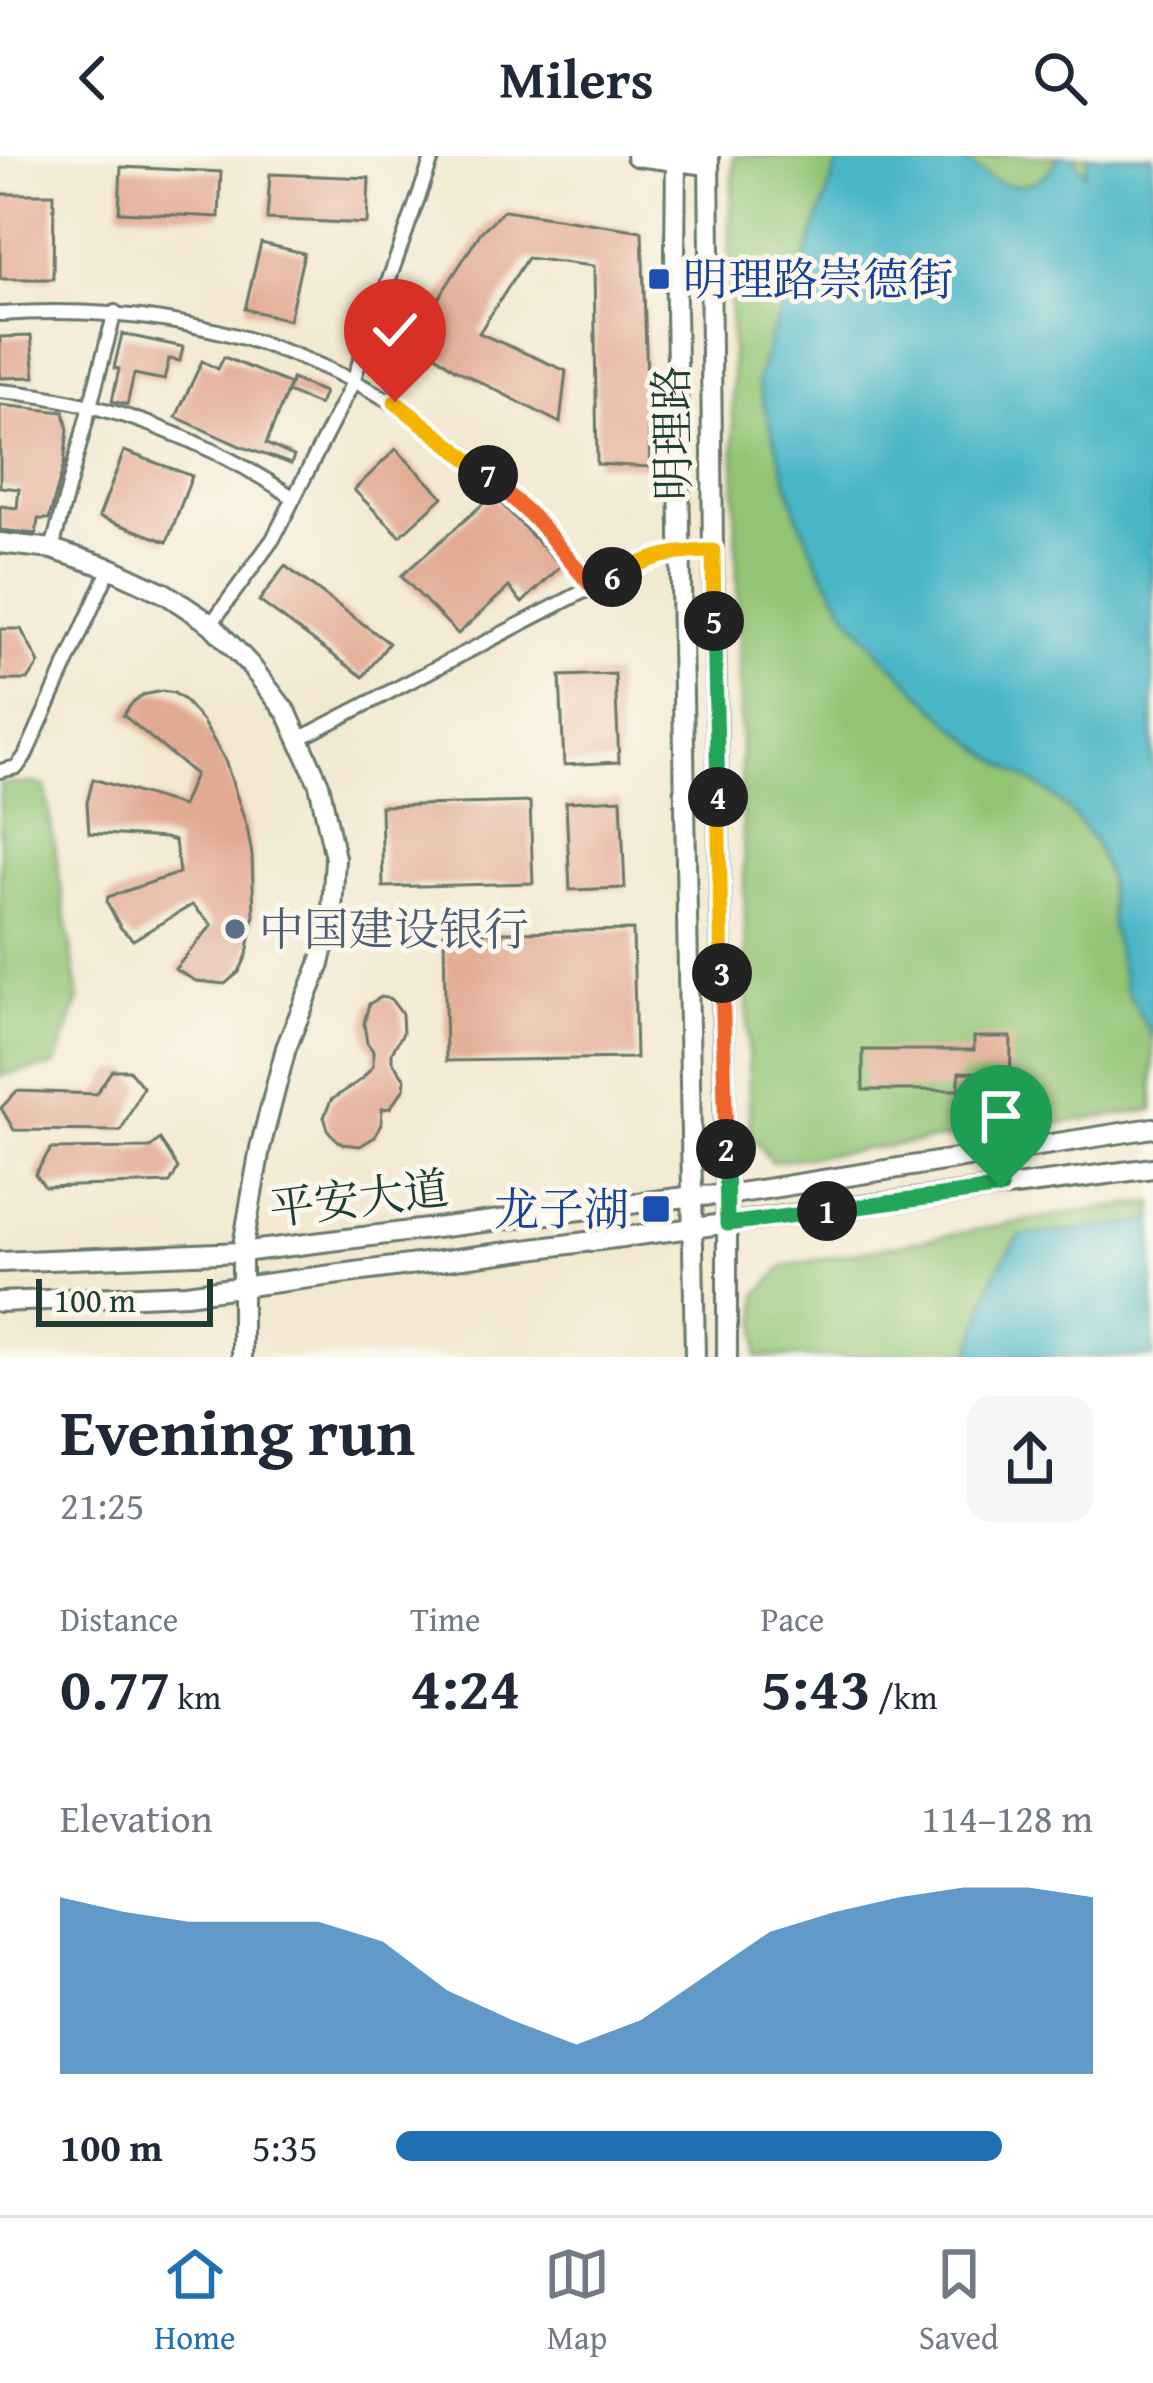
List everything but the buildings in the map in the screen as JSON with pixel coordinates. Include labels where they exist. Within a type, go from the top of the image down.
[{"type":"main road","points":[[636,156],[708,161]]},
{"type":"main road","name":"明理路","points":[[676,159],[695,1357]]},
{"type":"main road","name":"明理路","points":[[708,161],[727,1357]]},
{"type":"main road","points":[[0,543],[52,549],[110,568],[166,594],[211,624],[287,712],[319,784],[335,858],[332,911],[320,964],[286,1048],[260,1148],[242,1252],[242,1357]]},
{"type":"main road","name":"平安大道","points":[[0,1262],[242,1252],[727,1195],[1145,1129]]},
{"type":"main road","name":"平安大道","points":[[0,1302],[185,1294],[1145,1169]]},
{"type":"street","points":[[211,624],[273,538],[353,380],[434,156]]},
{"type":"street","points":[[52,549],[115,312]]},
{"type":"street","points":[[0,314],[115,312],[208,327],[353,380],[395,402],[502,487],[592,587]]},
{"type":"street","points":[[0,392],[90,407],[199,443],[254,470],[294,497]]},
{"type":"street","points":[[299,739],[649,558],[713,551]]},
{"type":"street","points":[[0,772],[17,767],[25,756],[110,568]]},
{"type":"green space","points":[[734,156],[1153,156],[1153,1110],[771,1162],[750,1133],[729,241]]},
{"type":"green space","points":[[0,784],[45,786],[79,999],[55,1066],[0,1077]]},
{"type":"green space","points":[[1153,1202],[1153,1357],[757,1357],[758,1294],[784,1266],[1062,1214]]},
{"type":"water","points":[[840,156],[960,156],[999,182],[1025,185],[1048,171],[1059,156],[1072,156],[1085,174],[1088,156],[1153,156],[1153,1038],[1126,990],[1111,925],[1108,878],[1095,843],[1049,793],[953,725],[881,654],[847,613],[797,515],[757,382]]},
{"type":"water","points":[[1153,1217],[1153,1357],[969,1357],[995,1273],[1019,1236],[1141,1223]]},
{"type":"place","name":"明理路崇德街","points":[[659,279]]},
{"type":"place","name":"中国建设银行","points":[[235,929]]},
{"type":"place","name":"龙子湖","points":[[656,1209]]},
{"type":"route","points":[[395,402],[502,487],[592,587],[649,558],[713,551],[727,1224],[1001,1188]]}]
